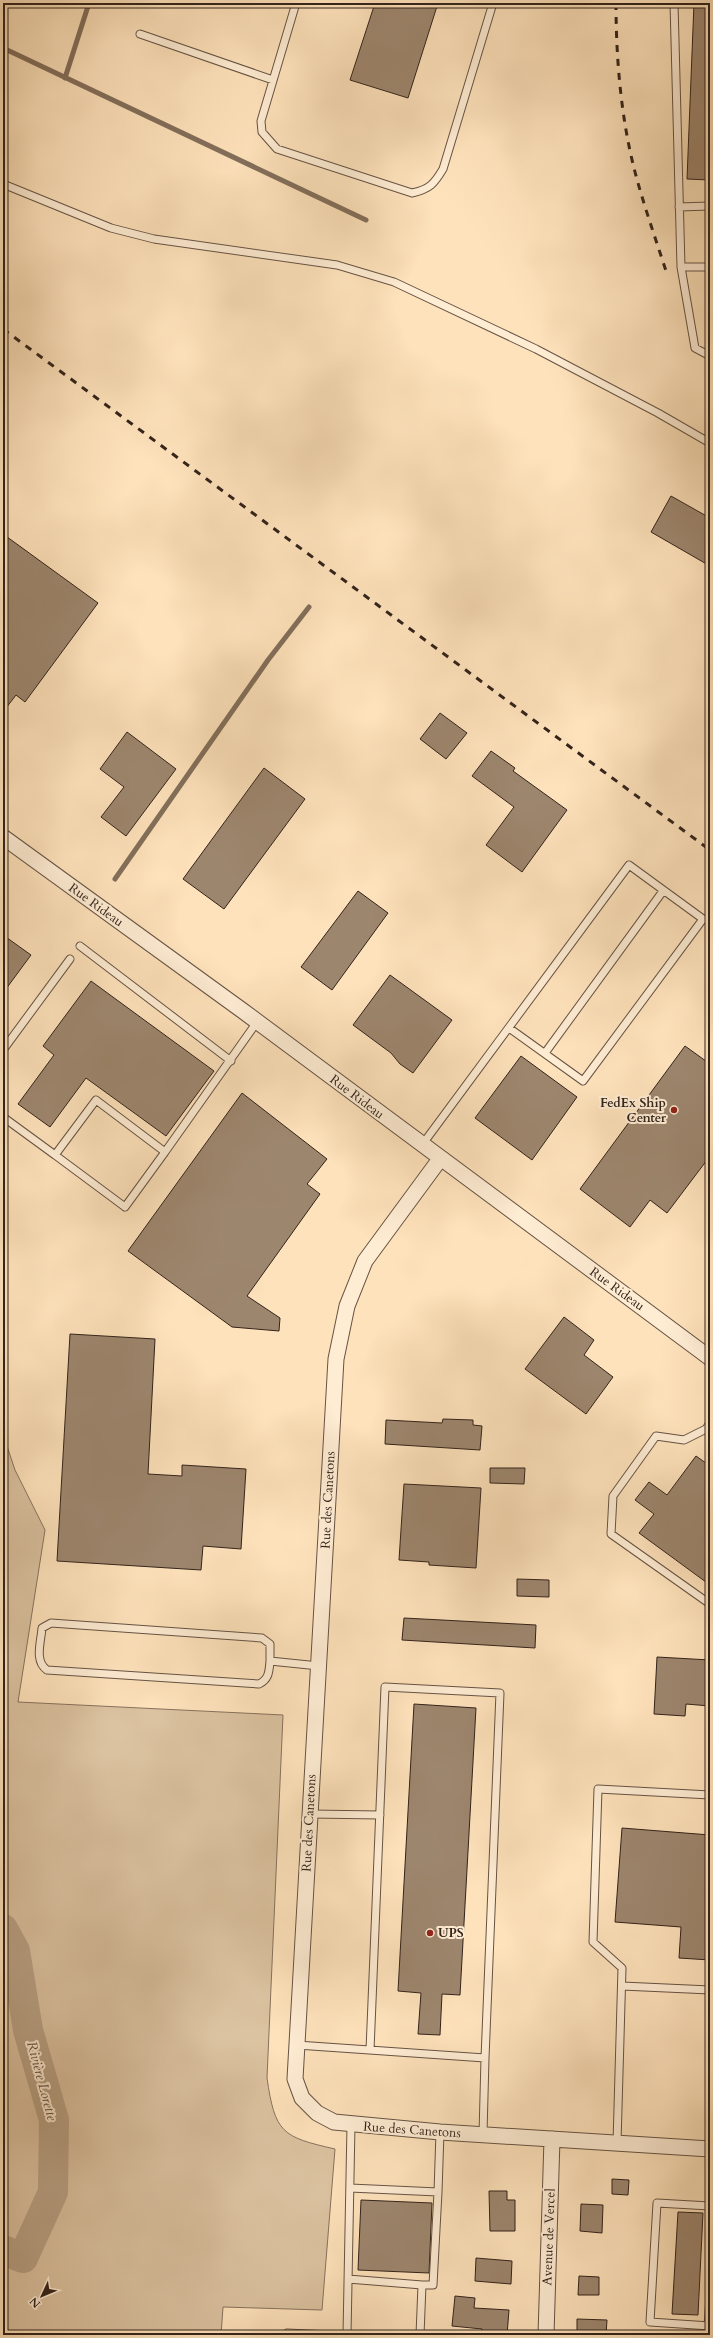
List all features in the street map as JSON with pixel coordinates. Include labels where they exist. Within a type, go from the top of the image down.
[{"type":"street","name":"Rue Rideau","points":[[3,837],[258,1022],[440,1159],[710,1358]]},
{"type":"street","name":"Rue des Canetons","points":[[440,1159],[374,1247],[365,1262],[347,1306],[336,1359],[295,2079],[302,2098],[317,2113],[334,2122],[351,2125],[710,2149]]},
{"type":"street","name":"Avenue de Vercel","points":[[546,2335],[552,2139]]},
{"type":"lane","points":[[296,3],[261,121],[262,132],[278,149],[412,193],[426,190],[436,180],[443,169],[493,3]]},
{"type":"lane","points":[[674,3],[681,267],[695,348],[710,356]]},
{"type":"lane","points":[[140,34],[273,80]]},
{"type":"lane","points":[[3,184],[111,228],[154,239],[337,265],[394,282],[536,349],[658,413],[710,443]]},
{"type":"lane","points":[[679,207],[710,206]]},
{"type":"lane","points":[[681,267],[710,267]]},
{"type":"lane","points":[[422,1145],[508,1028],[629,865],[703,919],[583,1081],[508,1028]]},
{"type":"lane","points":[[545,1054],[663,891]]},
{"type":"lane","points":[[80,946],[231,1061]]},
{"type":"lane","points":[[3,1050],[70,959]]},
{"type":"lane","points":[[3,1116],[125,1207],[258,1022]]},
{"type":"lane","points":[[54,1155],[96,1100],[165,1152]]},
{"type":"lane","points":[[709,1428],[684,1440],[656,1436],[613,1496],[611,1534],[710,1604]]},
{"type":"lane","points":[[51,1623],[262,1638],[270,1644],[270,1661],[268,1676],[265,1681],[258,1684],[47,1670],[41,1666],[39,1660],[42,1628],[51,1623]]},
{"type":"lane","points":[[270,1661],[318,1666]]},
{"type":"lane","points":[[370,2050],[385,1687],[500,1693],[483,2134]]},
{"type":"lane","points":[[617,2143],[622,1968],[593,1942],[598,1789],[710,1795]]},
{"type":"lane","points":[[310,1814],[380,1815]]},
{"type":"lane","points":[[622,1986],[710,1990]]},
{"type":"lane","points":[[297,2045],[486,2058]]},
{"type":"lane","points":[[347,2335],[351,2125]]},
{"type":"lane","points":[[348,2279],[433,2285],[440,2132]]},
{"type":"lane","points":[[350,2188],[438,2192]]},
{"type":"lane","points":[[710,2206],[657,2203],[650,2322],[709,2326],[710,2298]]},
{"type":"lane","points":[[420,2335],[422,2285]]},
{"type":"lane","points":[[287,2333],[332,2335]]},
{"type":"shaded area","points":[[3,1434],[15,1470],[45,1530],[18,1702],[283,1715],[267,2078],[274,2111],[284,2130],[303,2141],[335,2149],[322,2310],[223,2307],[221,2335],[3,2335]]},
{"type":"building","points":[[375,3],[438,3],[408,98],[350,80]]},
{"type":"building","points":[[694,3],[710,3],[710,180],[687,179]]},
{"type":"building","points":[[671,496],[710,518],[710,566],[651,532]]},
{"type":"building","points":[[3,534],[98,603],[25,702],[16,695],[3,712]]},
{"type":"building","points":[[440,713],[467,733],[446,759],[420,739]]},
{"type":"building","points":[[127,732],[176,769],[126,836],[101,817],[124,787],[100,769]]},
{"type":"building","points":[[491,751],[515,768],[513,771],[567,810],[522,872],[486,845],[514,807],[472,776]]},
{"type":"building","points":[[264,768],[305,799],[224,909],[183,879]]},
{"type":"building","points":[[358,891],[388,913],[332,990],[301,967]]},
{"type":"building","points":[[3,935],[31,955],[3,993]]},
{"type":"building","points":[[390,975],[452,1020],[413,1073],[400,1064],[391,1053],[353,1025]]},
{"type":"building","points":[[91,981],[214,1071],[166,1136],[86,1078],[50,1127],[18,1104],[54,1055],[43,1046]]},
{"type":"building","name":"FedEx Ship Center","points":[[685,1046],[710,1064],[710,1156],[667,1213],[650,1200],[630,1227],[580,1189]]},
{"type":"building","points":[[521,1056],[577,1097],[532,1160],[475,1118]]},
{"type":"building","points":[[242,1093],[327,1159],[307,1184],[320,1194],[247,1296],[280,1318],[279,1331],[232,1327],[128,1251]]},
{"type":"building","points":[[564,1317],[594,1340],[584,1355],[613,1377],[586,1414],[525,1369]]},
{"type":"building","points":[[70,1334],[155,1339],[148,1474],[182,1476],[182,1465],[246,1469],[241,1549],[203,1546],[201,1570],[57,1561]]},
{"type":"building","points":[[443,1419],[473,1420],[473,1425],[482,1426],[480,1450],[385,1444],[386,1420],[442,1423]]},
{"type":"building","points":[[696,1456],[710,1466],[710,1585],[639,1533],[654,1514],[635,1500],[649,1482],[667,1495]]},
{"type":"building","points":[[490,1468],[525,1468],[524,1484],[490,1483]]},
{"type":"building","points":[[404,1484],[481,1488],[476,1568],[429,1565],[429,1562],[399,1560]]},
{"type":"building","points":[[517,1579],[549,1580],[549,1597],[517,1596]]},
{"type":"building","points":[[404,1618],[536,1625],[535,1648],[402,1640]]},
{"type":"building","points":[[657,1657],[710,1660],[710,1706],[686,1704],[685,1716],[654,1714]]},
{"type":"building","points":[[414,1704],[476,1708],[460,1995],[442,1994],[440,2035],[418,2034],[421,1993],[398,1991]]},
{"type":"building","points":[[622,1828],[710,1835],[710,1960],[679,1958],[681,1927],[615,1922]]},
{"type":"building","points":[[612,2179],[629,2180],[628,2195],[612,2194]]},
{"type":"building","points":[[489,2191],[507,2191],[507,2200],[515,2200],[515,2231],[490,2231]]},
{"type":"building","points":[[361,2200],[432,2203],[429,2273],[358,2270]]},
{"type":"building","points":[[581,2204],[603,2205],[602,2233],[580,2231]]},
{"type":"building","points":[[678,2212],[703,2213],[698,2315],[672,2314]]},
{"type":"building","points":[[476,2258],[512,2261],[511,2284],[475,2281]]},
{"type":"building","points":[[579,2276],[599,2277],[599,2295],[578,2295]]},
{"type":"building","points":[[455,2296],[475,2298],[474,2308],[509,2310],[507,2335],[481,2335],[482,2329],[452,2326]]},
{"type":"building","points":[[577,2319],[607,2320],[606,2335],[577,2335]]},
{"type":"waterway","points":[[65,78],[89,3]]},
{"type":"waterway","points":[[3,48],[366,220]]},
{"type":"waterway","points":[[115,879],[268,660],[309,607]]},
{"type":"waterway","name":"Rivière Lorette","points":[[3,1929],[15,1951],[28,2030],[54,2120],[53,2192],[23,2258],[3,2250]]},
{"type":"railway","points":[[616,3],[618,67],[626,131],[630,152],[646,210],[667,274]]},
{"type":"railway","points":[[3,329],[710,850]]},
{"type":"place","name":"FedEx Ship Center","points":[[674,1110]]},
{"type":"place","name":"UPS","points":[[430,1933]]}]
